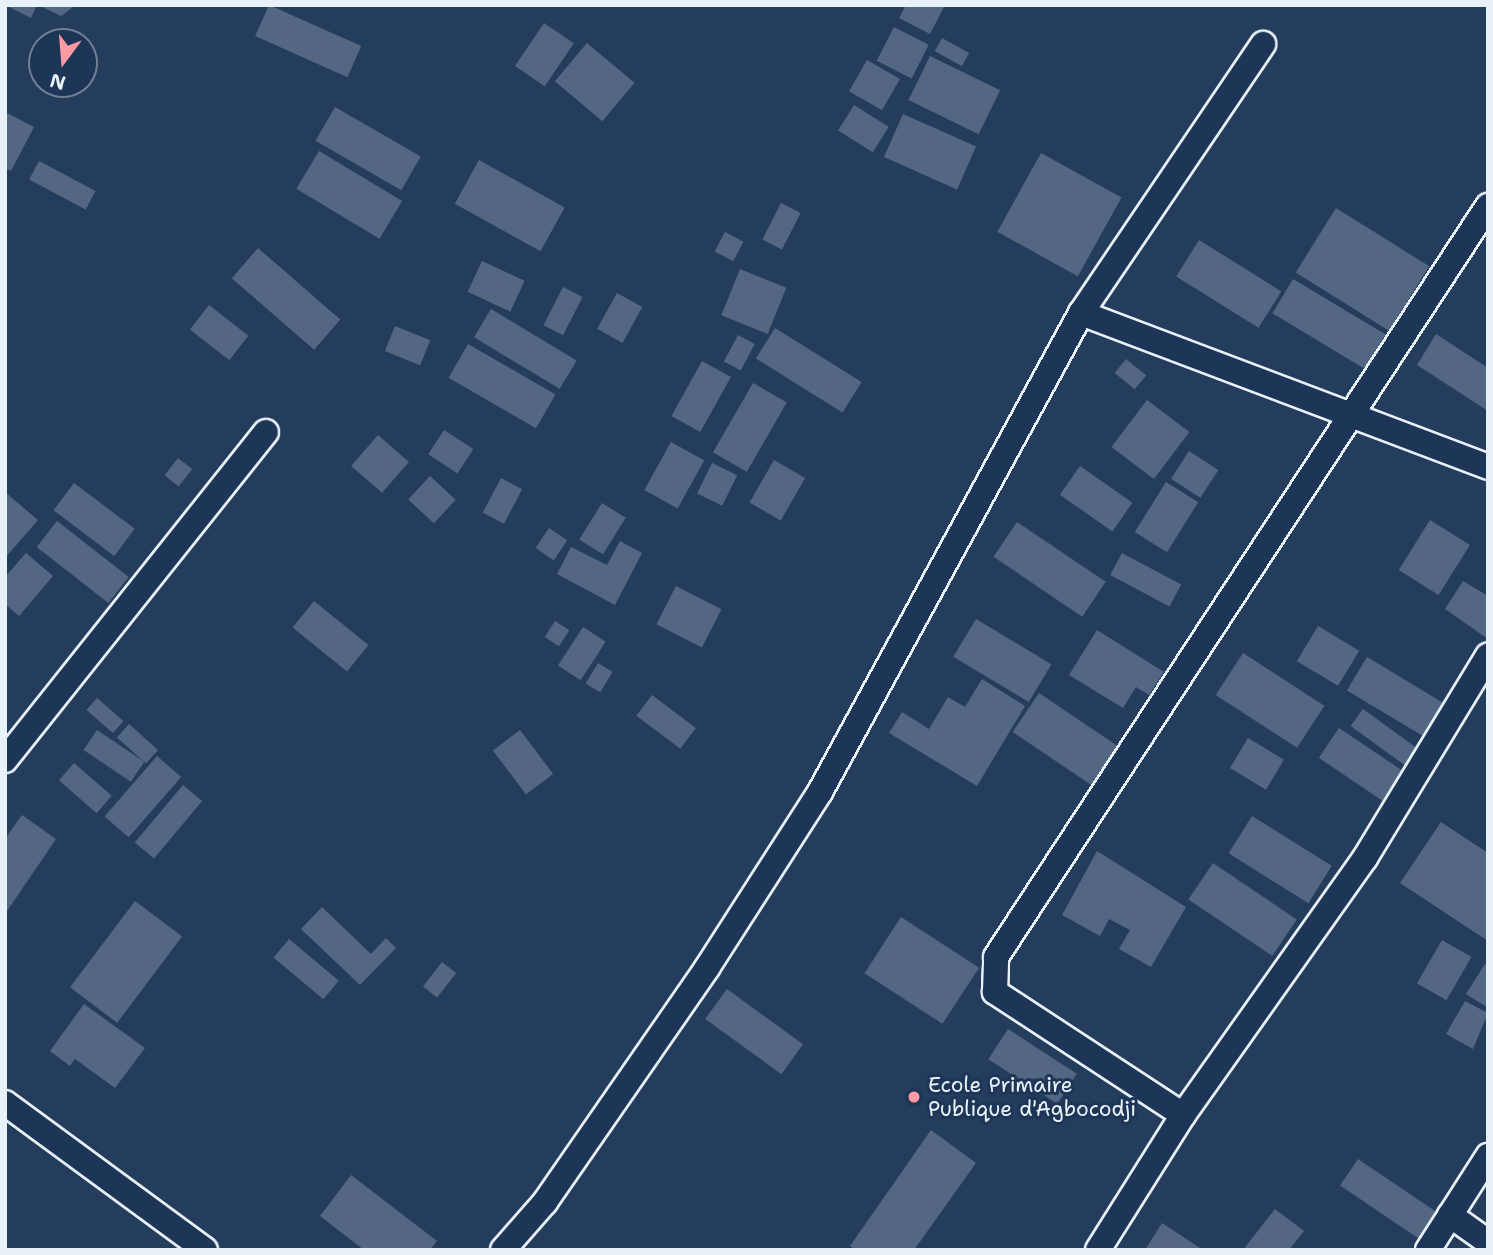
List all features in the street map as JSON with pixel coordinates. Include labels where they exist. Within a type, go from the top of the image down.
[{"type":"street","points":[[503,1250],[545,1202],[707,968],[820,792],[1081,313],[1263,44]]},
{"type":"street","points":[[1183,1115],[995,992],[996,957],[1488,206]]},
{"type":"street","points":[[1081,313],[1488,467]]},
{"type":"street","points":[[5,760],[266,432]]},
{"type":"street","points":[[1098,1250],[1183,1115],[1365,858],[1488,656]]},
{"type":"street","points":[[5,1103],[205,1250]]},
{"type":"street","points":[[1428,1250],[1488,1156]]},
{"type":"street","points":[[1450,1215],[1488,1242]]},
{"type":"building","points":[[5,5],[37,5],[31,18]]},
{"type":"building","points":[[38,5],[76,5],[61,16]]},
{"type":"building","points":[[269,5],[361,46],[347,77],[255,36]]},
{"type":"building","points":[[906,5],[945,5],[930,34],[899,18]]},
{"type":"building","points":[[544,23],[574,43],[545,86],[515,66]]},
{"type":"building","points":[[894,27],[929,45],[911,79],[877,61]]},
{"type":"building","points":[[942,38],[969,53],[962,66],[935,51]]},
{"type":"building","points":[[587,43],[634,83],[602,121],[555,81]]},
{"type":"building","points":[[930,56],[1000,90],[979,134],[909,100]]},
{"type":"building","points":[[867,60],[900,79],[882,110],[849,91]]},
{"type":"building","points":[[854,105],[889,127],[873,152],[838,130]]},
{"type":"building","points":[[335,107],[421,156],[401,190],[316,141]]},
{"type":"building","points":[[5,112],[34,127],[11,171],[5,168]]},
{"type":"building","points":[[903,114],[976,147],[957,189],[884,157]]},
{"type":"building","points":[[319,151],[402,201],[379,239],[296,189]]},
{"type":"building","points":[[1041,153],[1121,198],[1078,276],[997,232]]},
{"type":"building","points":[[479,160],[565,208],[540,251],[455,204]]},
{"type":"building","points":[[39,161],[96,191],[86,210],[29,180]]},
{"type":"building","points":[[781,203],[801,213],[782,250],[762,240]]},
{"type":"building","points":[[1336,208],[1429,266],[1389,331],[1296,272]]},
{"type":"building","points":[[725,232],[744,242],[733,261],[715,251]]},
{"type":"building","points":[[1199,240],[1281,291],[1258,328],[1176,276]]},
{"type":"building","points":[[258,248],[340,320],[314,350],[232,278]]},
{"type":"building","points":[[482,261],[525,281],[510,312],[468,292]]},
{"type":"building","points":[[740,269],[786,288],[768,334],[721,315]]},
{"type":"building","points":[[1293,279],[1386,335],[1365,369],[1272,313]]},
{"type":"building","points":[[563,287],[583,297],[563,335],[543,325]]},
{"type":"building","points":[[617,293],[642,307],[622,343],[597,329]]},
{"type":"building","points":[[209,305],[248,336],[229,360],[190,329]]},
{"type":"building","points":[[491,309],[577,361],[560,389],[474,337]]},
{"type":"building","points":[[395,326],[430,340],[420,365],[385,351]]},
{"type":"building","points":[[775,328],[862,382],[842,413],[756,359]]},
{"type":"building","points":[[1436,334],[1488,368],[1488,411],[1417,365]]},
{"type":"building","points":[[738,335],[755,344],[741,370],[724,361]]},
{"type":"building","points":[[468,344],[555,394],[536,428],[448,378]]},
{"type":"building","points":[[1126,359],[1146,375],[1135,389],[1115,373]]},
{"type":"building","points":[[702,361],[731,377],[700,432],[671,416]]},
{"type":"building","points":[[753,383],[787,402],[747,472],[713,452]]},
{"type":"building","points":[[1147,400],[1189,432],[1154,479],[1111,447]]},
{"type":"building","points":[[444,430],[473,449],[458,473],[428,454]]},
{"type":"building","points":[[378,435],[409,462],[382,493],[351,466]]},
{"type":"building","points":[[671,442],[704,460],[678,509],[644,490]]},
{"type":"building","points":[[1189,451],[1218,470],[1200,498],[1171,479]]},
{"type":"building","points":[[178,458],[192,469],[179,486],[164,475]]},
{"type":"building","points":[[774,460],[805,478],[781,520],[750,502]]},
{"type":"building","points":[[712,463],[737,475],[722,506],[697,494]]},
{"type":"building","points":[[1080,466],[1132,503],[1112,531],[1060,495]]},
{"type":"building","points":[[430,476],[456,500],[434,523],[408,499]]},
{"type":"building","points":[[501,478],[522,489],[504,524],[483,512]]},
{"type":"building","points":[[1166,482],[1198,502],[1167,552],[1135,532]]},
{"type":"building","points":[[74,483],[135,529],[114,556],[54,510]]},
{"type":"building","points":[[5,492],[38,520],[5,558]]},
{"type":"building","points":[[602,503],[626,518],[603,554],[579,539]]},
{"type":"building","points":[[1430,520],[1470,545],[1439,595],[1399,570]]},
{"type":"building","points":[[57,521],[129,577],[108,603],[37,547]]},
{"type":"building","points":[[1017,522],[1106,582],[1082,617],[994,557]]},
{"type":"building","points":[[549,528],[567,540],[554,560],[536,548]]},
{"type":"building","points":[[620,541],[642,553],[615,605],[557,574],[571,547],[607,565]]},
{"type":"building","points":[[26,553],[53,576],[19,616],[5,604],[5,577]]},
{"type":"building","points":[[1122,553],[1181,584],[1169,607],[1110,575]]},
{"type":"building","points":[[1463,581],[1488,596],[1488,639],[1445,609]]},
{"type":"building","points":[[676,586],[721,609],[702,647],[656,624]]},
{"type":"building","points":[[314,601],[368,645],[347,671],[293,627]]},
{"type":"building","points":[[976,619],[1051,664],[1029,702],[953,657]]},
{"type":"building","points":[[555,621],[569,630],[559,646],[545,637]]},
{"type":"building","points":[[1318,626],[1359,651],[1338,686],[1297,661]]},
{"type":"building","points":[[583,627],[606,642],[581,680],[558,666]]},
{"type":"building","points":[[1097,630],[1164,672],[1149,695],[1136,687],[1123,708],[1069,675]]},
{"type":"building","points":[[1243,653],[1324,706],[1297,748],[1216,695]]},
{"type":"building","points":[[1367,657],[1449,706],[1429,740],[1347,690]]},
{"type":"building","points":[[598,663],[613,672],[600,692],[586,684]]},
{"type":"building","points":[[982,679],[1025,706],[977,786],[889,733],[902,712],[929,729],[948,697],[965,707]]},
{"type":"building","points":[[1039,693],[1119,747],[1092,786],[1013,732]]},
{"type":"building","points":[[652,695],[696,728],[680,749],[636,716]]},
{"type":"building","points":[[97,698],[123,721],[113,733],[87,710]]},
{"type":"building","points":[[1363,709],[1419,750],[1406,767],[1351,726]]},
{"type":"building","points":[[129,724],[158,750],[146,763],[117,737]]},
{"type":"building","points":[[1339,728],[1404,772],[1384,801],[1319,758]]},
{"type":"building","points":[[97,730],[144,762],[131,782],[84,750]]},
{"type":"building","points":[[520,730],[553,774],[526,794],[493,750]]},
{"type":"building","points":[[1248,738],[1284,760],[1266,790],[1230,768]]},
{"type":"building","points":[[157,756],[181,777],[129,837],[105,816]]},
{"type":"building","points":[[74,763],[112,796],[97,813],[59,780]]},
{"type":"building","points":[[183,785],[202,801],[154,859],[135,842]]},
{"type":"building","points":[[22,815],[56,839],[5,914],[5,839]]},
{"type":"building","points":[[1252,816],[1332,866],[1308,903],[1229,853]]},
{"type":"building","points":[[1441,822],[1488,853],[1488,941],[1400,883]]},
{"type":"building","points":[[1097,851],[1186,907],[1151,967],[1119,949],[1130,930],[1109,919],[1100,936],[1062,915]]},
{"type":"building","points":[[1213,863],[1297,919],[1272,956],[1188,899]]},
{"type":"building","points":[[135,901],[182,937],[117,1023],[70,987]]},
{"type":"building","points":[[322,907],[371,954],[386,938],[396,948],[360,985],[301,929]]},
{"type":"building","points":[[901,917],[979,968],[943,1024],[865,973]]},
{"type":"building","points":[[289,939],[339,981],[323,999],[274,957]]},
{"type":"building","points":[[1442,940],[1471,957],[1446,1000],[1417,983]]},
{"type":"building","points":[[442,962],[456,973],[437,998],[423,986]]},
{"type":"building","points":[[1485,964],[1488,966],[1488,1008],[1466,994]]},
{"type":"building","points":[[727,989],[803,1044],[781,1074],[705,1019]]},
{"type":"building","points":[[1465,1001],[1488,1013],[1473,1049],[1446,1034]]},
{"type":"building","points":[[84,1004],[145,1048],[115,1088],[75,1059],[70,1066],[50,1051]]},
{"type":"building","points":[[1008,1029],[1077,1074],[1057,1104],[988,1059]]},
{"type":"building","points":[[931,1130],[976,1163],[914,1250],[855,1250],[850,1246]]},
{"type":"building","points":[[1358,1159],[1438,1213],[1420,1239],[1340,1186]]},
{"type":"building","points":[[351,1175],[437,1241],[430,1250],[364,1250],[320,1216]]},
{"type":"building","points":[[1275,1209],[1304,1231],[1289,1250],[1243,1250]]},
{"type":"building","points":[[1162,1223],[1203,1250],[1145,1250]]},
{"type":"place","name":"Ecole Primaire Publique d'Agbocodji","points":[[914,1097]]}]
